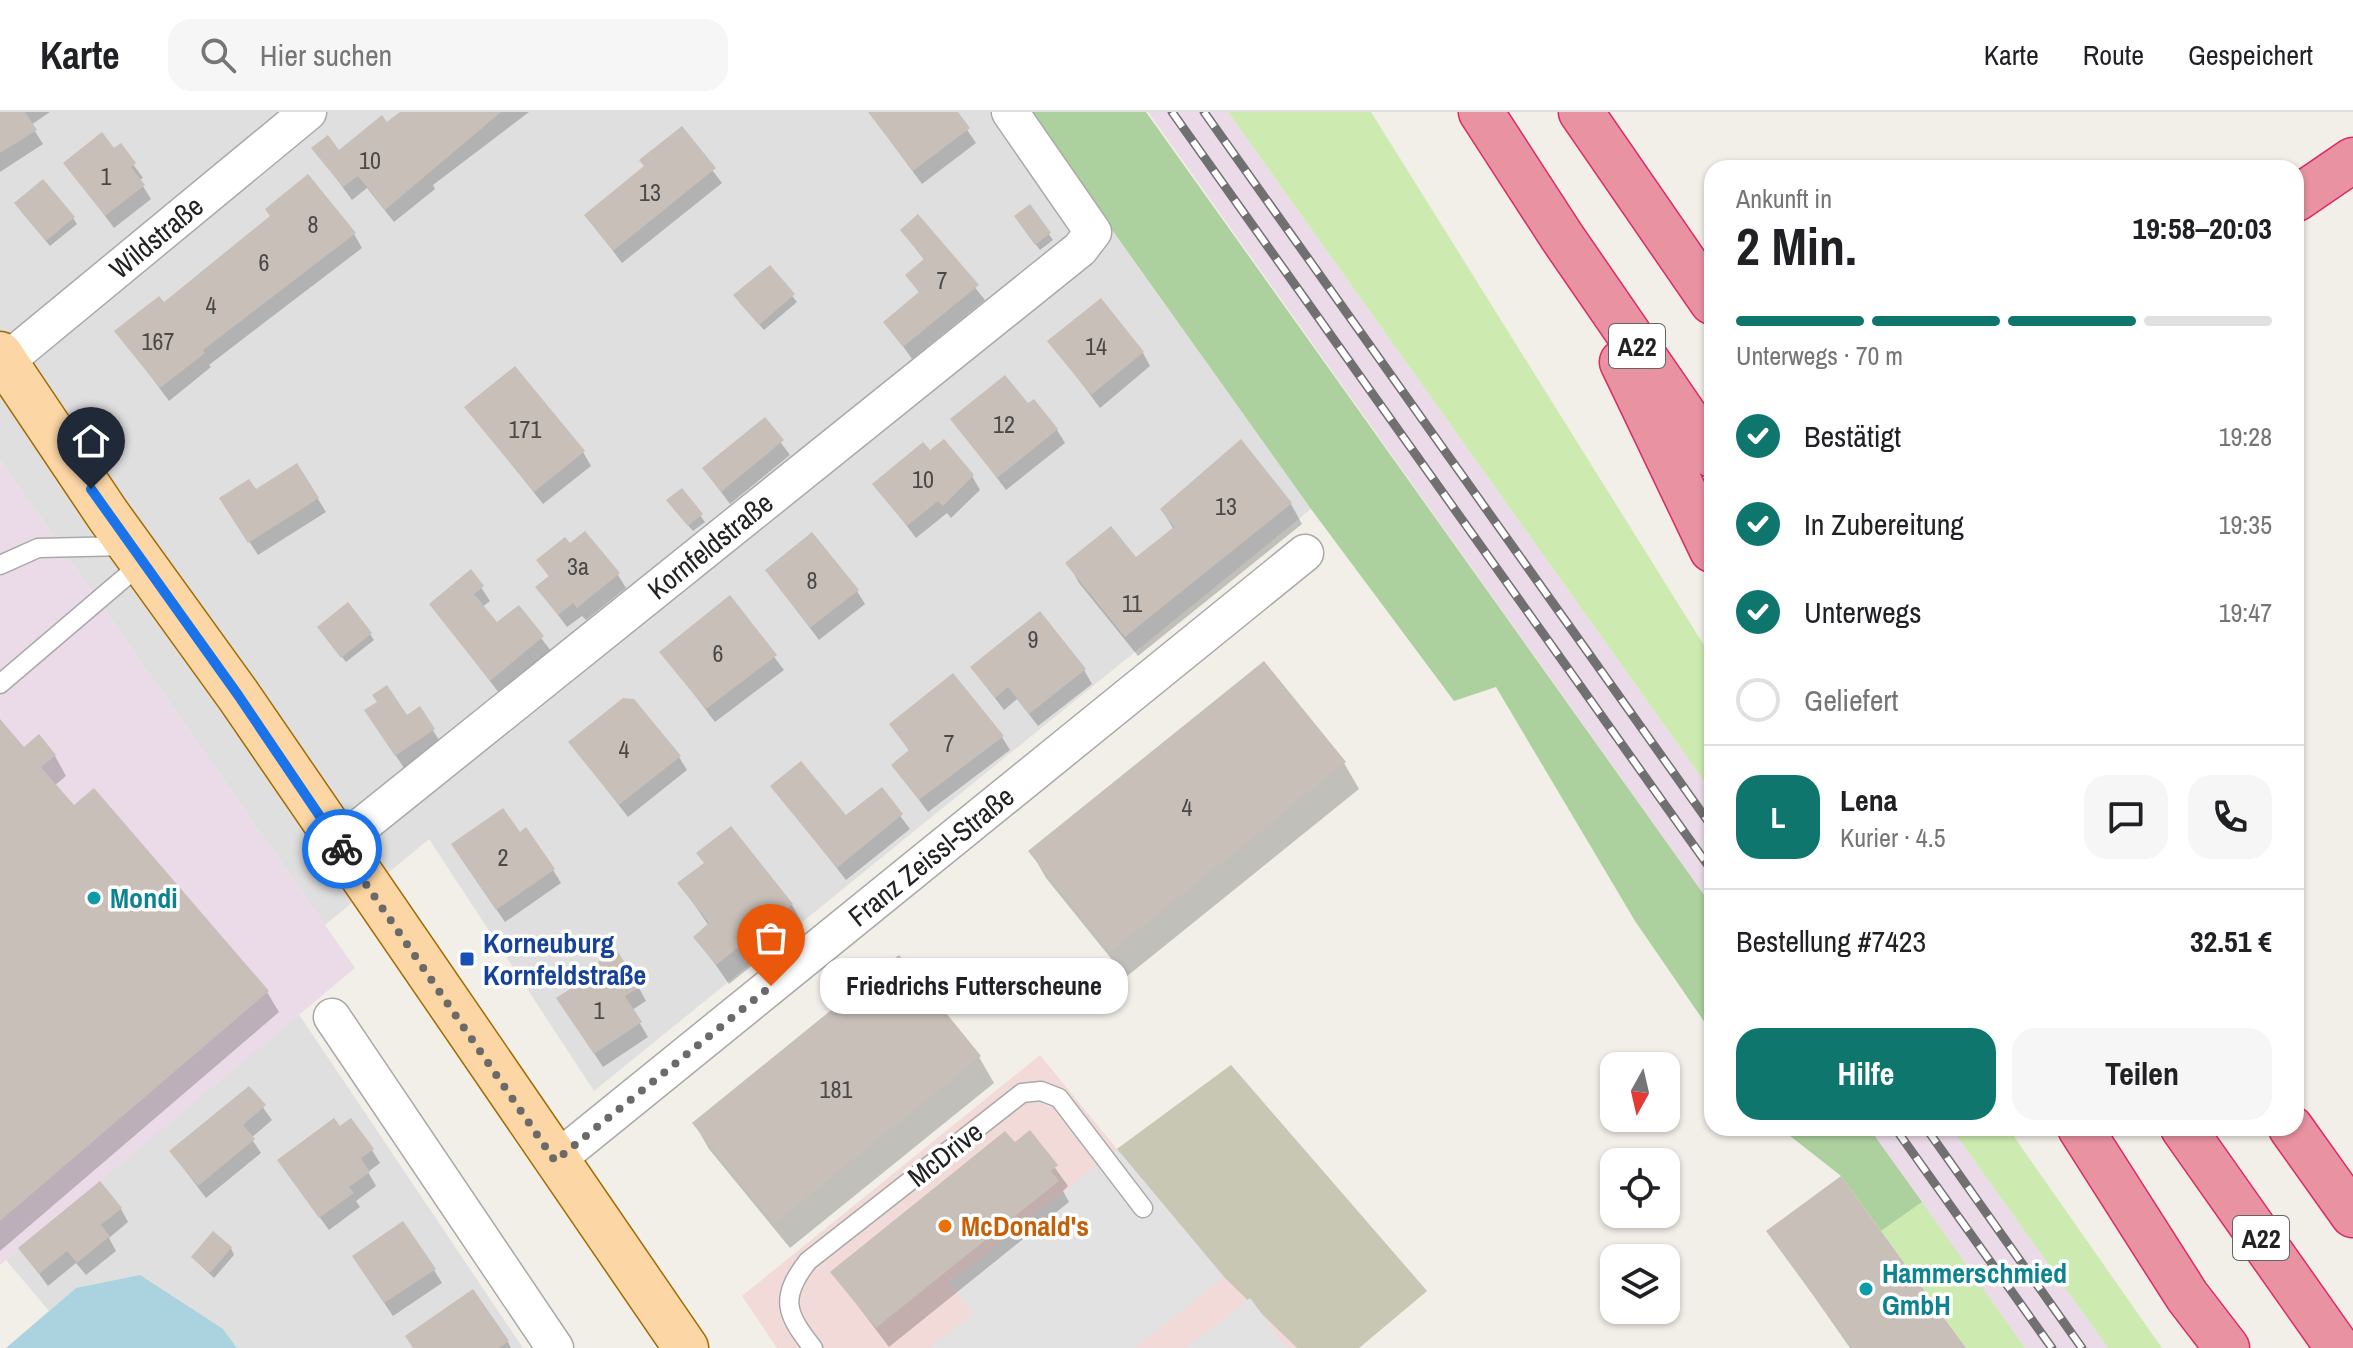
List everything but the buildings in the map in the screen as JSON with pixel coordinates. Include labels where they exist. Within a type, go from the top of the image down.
[{"type":"highway","name":"A22","points":[[1481,112],[1562,237],[1704,443]]},
{"type":"highway","points":[[1581,112],[1704,290]]},
{"type":"highway","points":[[2304,194],[2353,160]]},
{"type":"highway","points":[[1562,237],[1704,533]]},
{"type":"highway","points":[[2085,1136],[2187,1296],[2227,1348]]},
{"type":"highway","name":"A22","points":[[2189,1136],[2338,1348]]},
{"type":"highway","points":[[2297,1136],[2353,1215]]},
{"type":"main road","points":[[2,358],[686,1348]]},
{"type":"street","name":"Wildstraße","points":[[2,358],[308,112]]},
{"type":"street","name":"Kornfeldstraße","points":[[339,844],[1080,249],[1093,232],[1010,112]]},
{"type":"street","name":"Franz Zeissl-Straße","points":[[555,1161],[1305,553]]},
{"type":"street","points":[[332,1017],[555,1348]]},
{"type":"lane","points":[[0,565],[38,548],[137,554]]},
{"type":"lane","points":[[0,684],[137,554]]},
{"type":"lane","name":"McDrive","points":[[813,1348],[791,1321],[788,1301],[794,1280],[808,1261],[1022,1093],[1041,1091],[1059,1098],[1143,1208]]},
{"type":"shaded area","points":[[0,112],[1028,112],[1311,509],[594,1091],[429,839],[325,925],[0,460]]},
{"type":"shaded area","points":[[1148,112],[1228,112],[1704,781],[1704,895]]},
{"type":"shaded area","points":[[0,460],[355,968],[0,1265]]},
{"type":"shaded area","points":[[298,1013],[523,1348],[237,1348],[223,1329],[76,1288],[49,1311],[6,1260]]},
{"type":"shaded area","points":[[1040,1055],[1117,1149],[1231,1065],[1427,1291],[1359,1348],[777,1348],[742,1296]]},
{"type":"shaded area","points":[[1231,1065],[1427,1291],[1359,1348],[1297,1348],[1224,1277],[1117,1149]]},
{"type":"shaded area","points":[[1875,1136],[1957,1136],[2108,1348],[2025,1348]]},
{"type":"shaded area","points":[[1117,1149],[1224,1277],[1135,1348],[930,1348],[973,1313],[949,1283]]},
{"type":"shaded area","points":[[1250,1298],[1287,1348],[1186,1348]]},
{"type":"green space","points":[[1028,112],[1146,112],[1704,895],[1704,1021],[1635,921],[1496,687],[1454,701],[1311,509]]},
{"type":"green space","points":[[1228,112],[1371,112],[1704,645],[1704,781]]},
{"type":"green space","points":[[1790,1136],[1875,1136],[1922,1202],[1881,1231],[1841,1176]]},
{"type":"green space","points":[[1957,1136],[2014,1136],[2162,1348],[2108,1348]]},
{"type":"green space","points":[[1922,1202],[2025,1348],[1966,1348],[1881,1231]]},
{"type":"water","points":[[140,1275],[223,1329],[237,1348],[6,1348],[76,1288]]},
{"type":"railway","points":[[1172,112],[1704,860]]},
{"type":"railway","points":[[1204,112],[1704,816]]},
{"type":"railway","points":[[1901,1136],[2052,1348]]},
{"type":"railway","points":[[1932,1136],[2082,1348]]},
{"type":"way so far","points":[[342,849],[555,1161],[771,986]]},
{"type":"place","name":"Mondi","points":[[94,898]]},
{"type":"place","name":"Korneuburg Kornfeldstraße","points":[[467,959]]},
{"type":"place","name":"Friedrichs Futterscheune","points":[[771,986]]},
{"type":"place","name":"McDonald's","points":[[945,1226]]},
{"type":"place","name":"Hammerschmied GmbH","points":[[1866,1289]]},
{"type":"route","points":[[91,489],[238,695],[342,849]]}]
